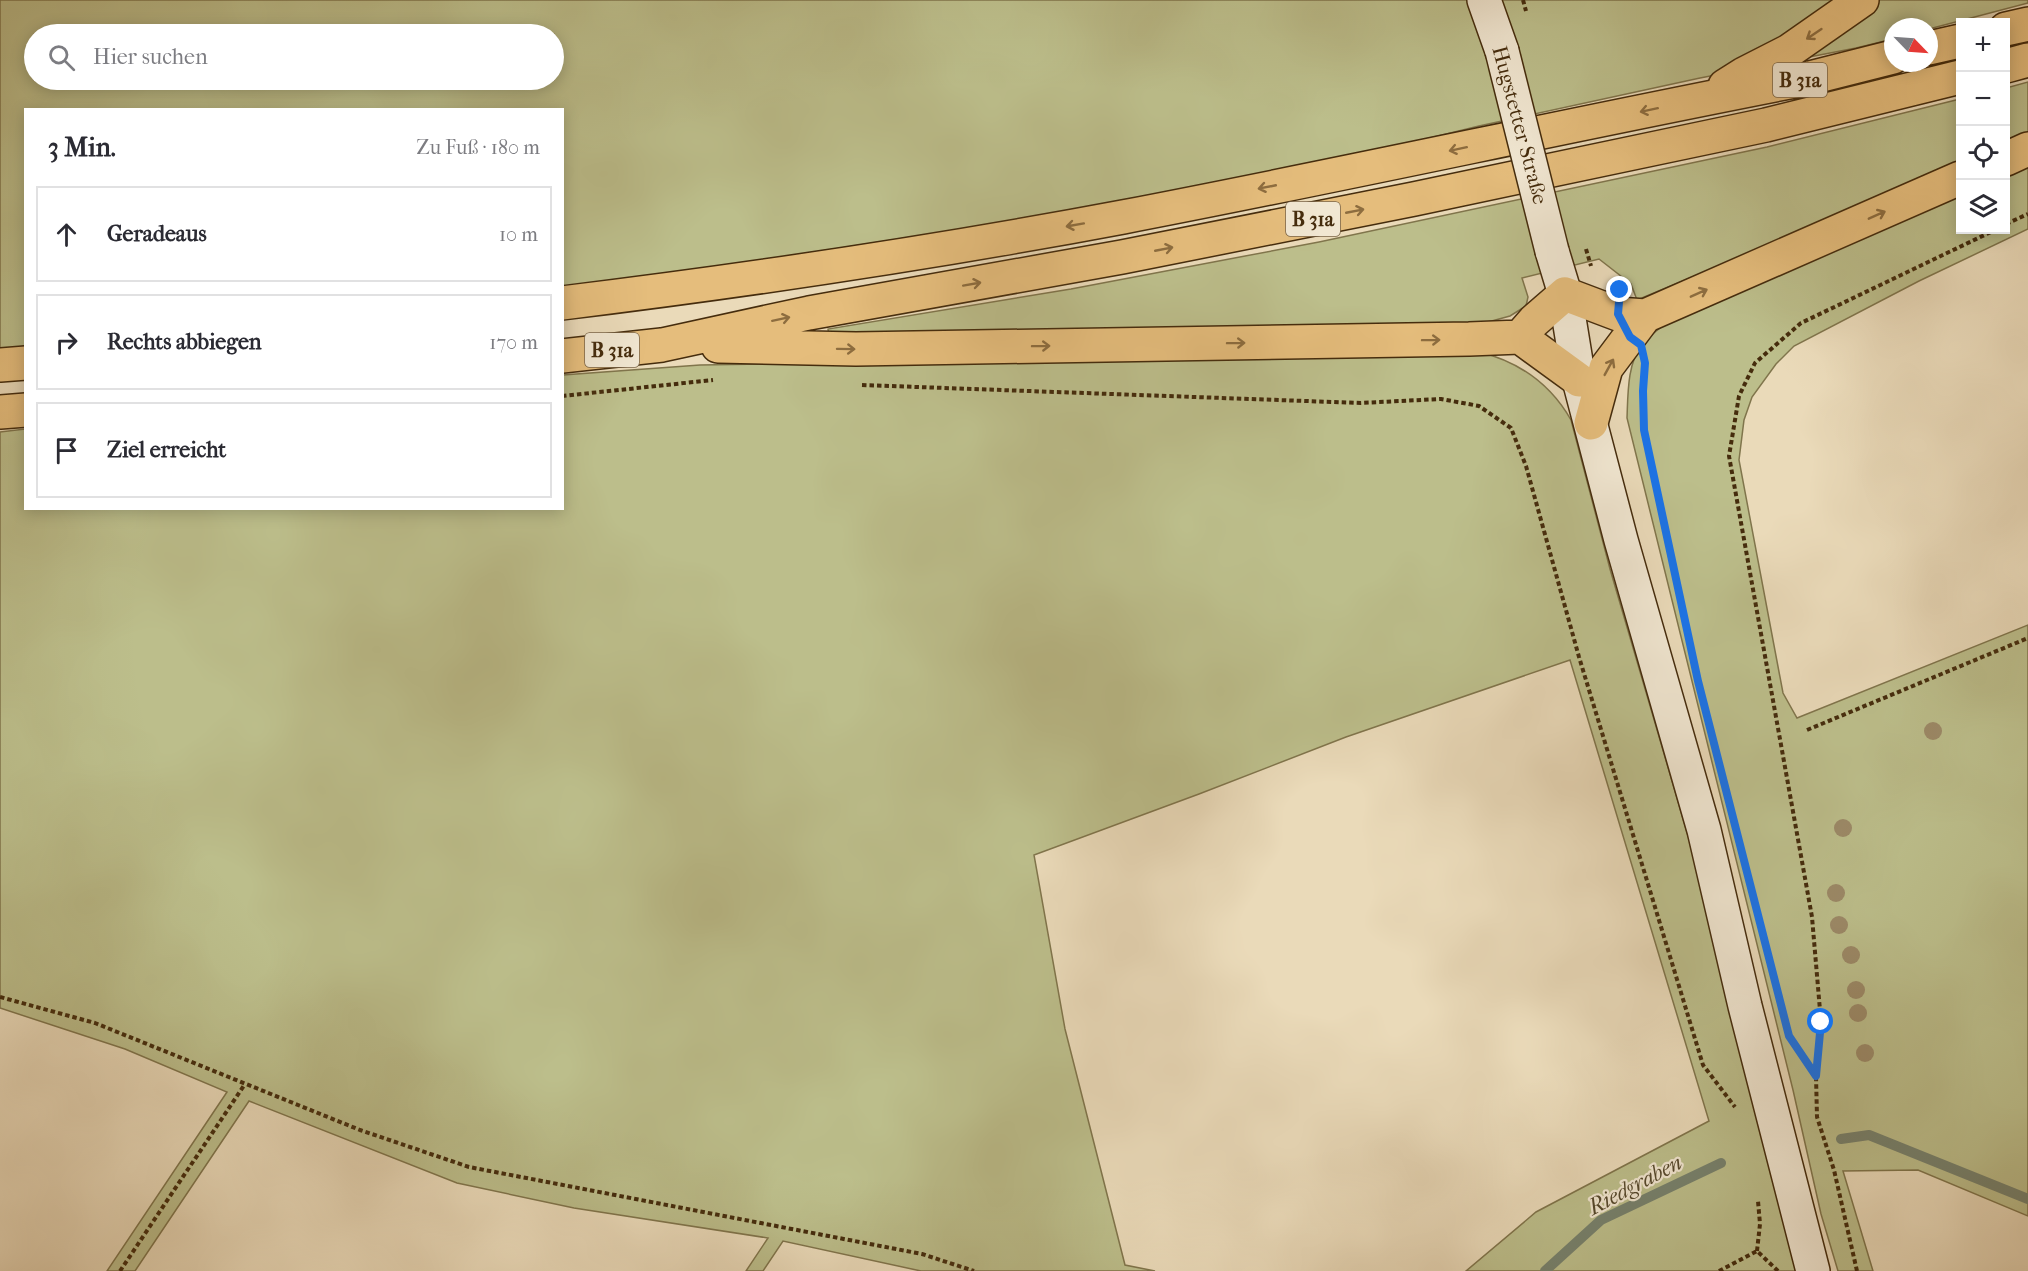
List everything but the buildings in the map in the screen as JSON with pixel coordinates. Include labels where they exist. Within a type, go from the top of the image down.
[{"type":"highway","points":[[1706,98],[1744,74],[1790,51],[1862,0]]},
{"type":"highway","points":[[2010,28],[2028,24]]},
{"type":"highway","points":[[1938,46],[1956,41]]},
{"type":"highway","name":"B 31a","points":[[564,303],[686,288],[940,249],[1112,219],[1810,78],[1884,59]]},
{"type":"highway","points":[[2010,65],[2028,60]]},
{"type":"highway","name":"B 31a","points":[[564,356],[662,345],[809,313],[1122,257],[1426,197],[1766,125],[1956,78]]},
{"type":"highway","points":[[2010,157],[2028,149]]},
{"type":"highway","points":[[1591,423],[1606,369],[1638,327],[1956,180]]},
{"type":"highway","points":[[1520,337],[1534,321],[1558,272],[1638,327]]},
{"type":"highway","points":[[662,345],[856,349],[1457,340],[1520,337],[1579,380]]},
{"type":"highway","points":[[0,365],[24,363]]},
{"type":"highway","points":[[0,412],[24,410]]},
{"type":"main road","name":"Hugstetter Straße","points":[[1484,0],[1502,51],[1558,272],[1579,380],[1704,830],[1748,1018],[1813,1271]]},
{"type":"path","points":[[2010,222],[2028,214]]},
{"type":"path","points":[[1857,1271],[1834,1170],[1816,1117],[1816,1076],[1821,1022],[1812,917],[1729,456],[1739,396],[1755,363],[1801,323],[1987,234]]},
{"type":"path","points":[[1591,266],[1597,272]]},
{"type":"path","points":[[1638,327],[1645,363],[1644,430],[1698,681]]},
{"type":"path","points":[[564,396],[717,380]]},
{"type":"path","points":[[857,385],[1360,403],[1441,399],[1479,406],[1511,428],[1526,466],[1580,657],[1703,1065],[1735,1107],[1739,1116]]},
{"type":"path","points":[[1807,730],[2028,638]]},
{"type":"path","points":[[0,997],[95,1023],[360,1130],[469,1167],[922,1254],[974,1271]]},
{"type":"path","points":[[1789,1036],[1816,1076]]},
{"type":"path","points":[[120,1271],[245,1084]]},
{"type":"path","points":[[1757,1251],[1760,1224],[1758,1201]]},
{"type":"path","points":[[1719,1271],[1757,1251]]},
{"type":"path","points":[[1757,1251],[1778,1271]]},
{"type":"green space","points":[[0,0],[2028,0],[2028,3],[1971,18],[1956,18],[1956,22],[1938,27],[1938,18],[1884,18],[1884,41],[1479,126],[1282,174],[957,230],[564,291],[564,108],[24,108],[24,350],[0,351]]},
{"type":"green space","points":[[2028,82],[2028,137],[2010,145],[2010,126],[2010,87]]},
{"type":"green space","points":[[1956,100],[1956,168],[1637,300],[1631,284],[1599,259],[1522,278],[1528,297],[1526,306],[1510,316],[1477,325],[829,335],[828,329],[1071,289],[1319,242],[1767,147]]},
{"type":"green space","points":[[2028,164],[2028,229],[1919,281],[1794,346],[1776,364],[1752,397],[1744,420],[1739,460],[1783,693],[1797,718],[2028,625],[2028,1216],[1918,1170],[1843,1171],[1873,1271],[1838,1271],[1821,1214],[1793,1090],[1627,418],[1629,380],[1633,361],[1642,344],[1671,319],[1956,195],[1956,234],[2010,234],[2010,172]]},
{"type":"green space","points":[[1480,352],[1508,362],[1544,386],[1563,407],[1571,420],[1610,569],[1703,887],[1798,1271],[1466,1271],[1536,1212],[1709,1121],[1570,660],[1346,737],[1034,855],[1065,1029],[1125,1265],[1155,1271],[921,1271],[783,1241],[763,1271],[746,1271],[768,1238],[574,1208],[457,1183],[249,1101],[135,1271],[107,1271],[227,1092],[125,1049],[0,1008],[0,432],[24,429],[24,510],[564,510],[564,375],[700,365]]},
{"type":"waterway","name":"Riedgraben","points":[[1841,1139],[1869,1135],[2028,1199]]},
{"type":"waterway","name":"Riedgraben","points":[[1545,1271],[1601,1220],[1721,1163]]},
{"type":"route","points":[[1620,290],[1618,314],[1630,337],[1641,345],[1645,363],[1644,430],[1698,681],[1789,1036],[1816,1076],[1821,1022]]}]
